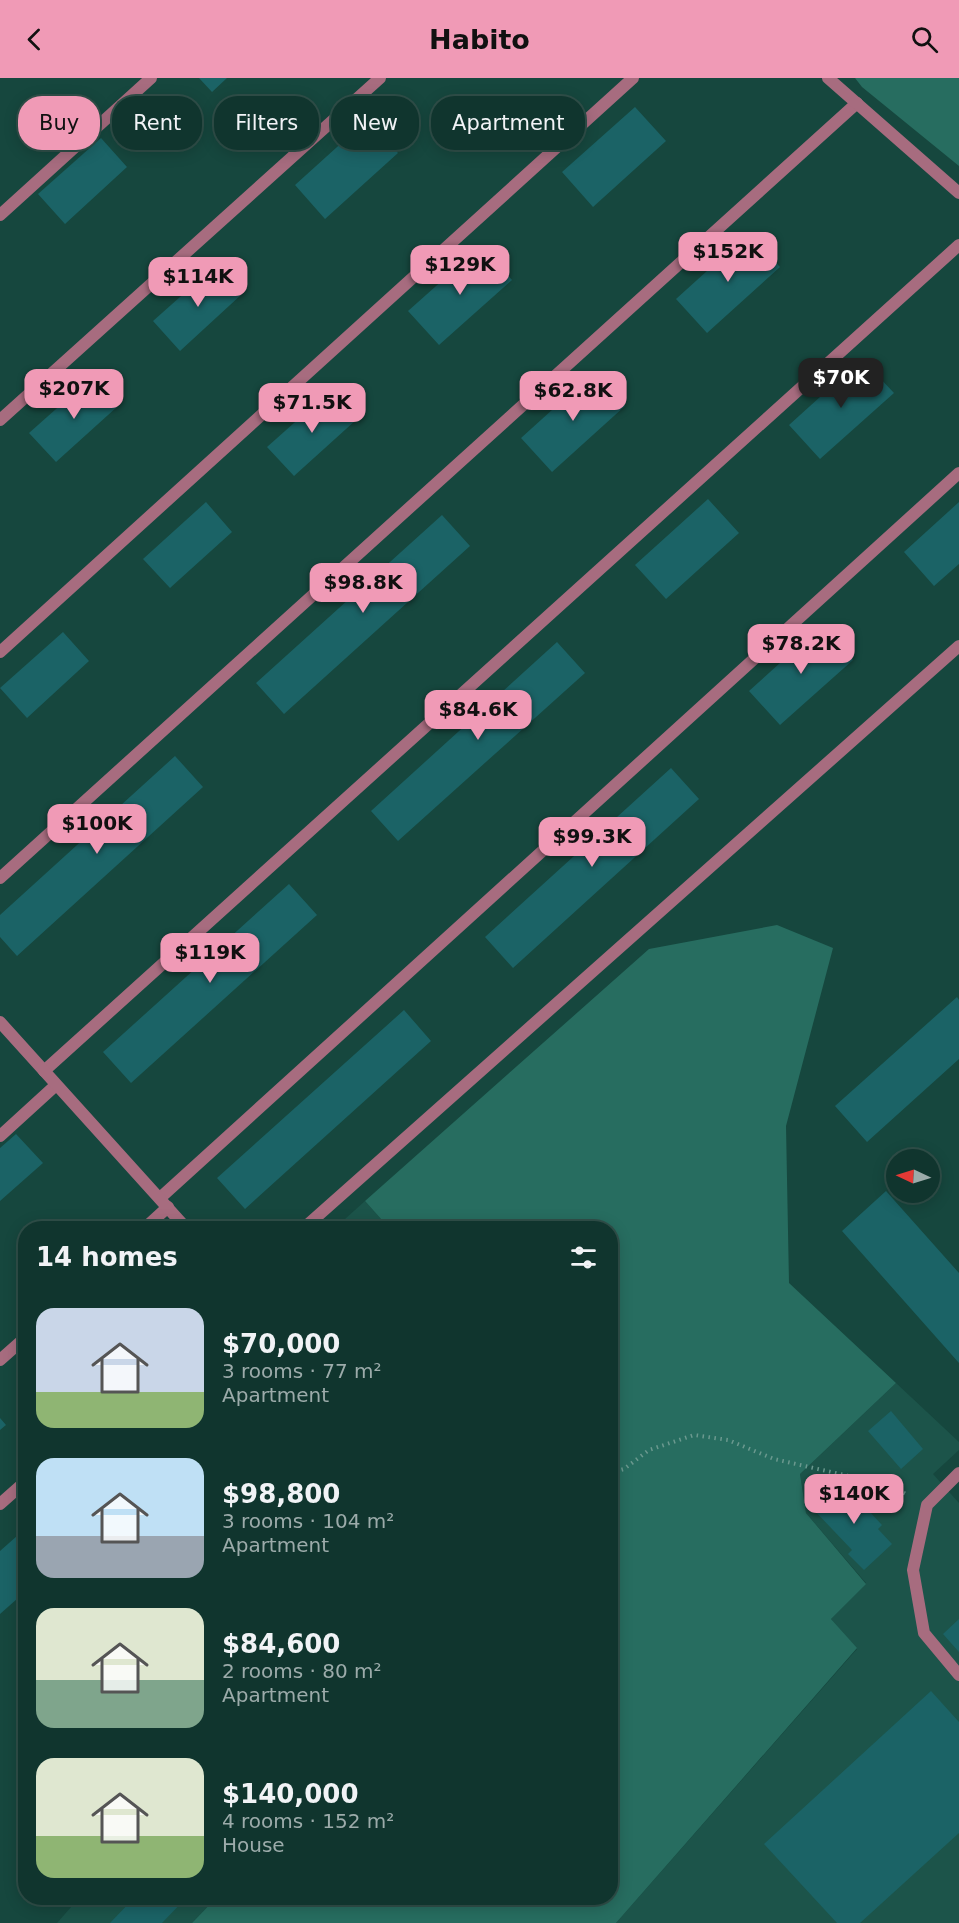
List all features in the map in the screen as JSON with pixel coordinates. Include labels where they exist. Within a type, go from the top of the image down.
[{"type":"street","points":[[0,215],[151,78]]},
{"type":"street","points":[[0,420],[380,78]]},
{"type":"street","points":[[0,652],[633,78]]},
{"type":"street","points":[[828,78],[959,193]]},
{"type":"street","points":[[0,878],[857,103]]},
{"type":"street","points":[[44,1071],[959,245]]},
{"type":"street","points":[[150,1221],[164,1203],[959,473]]},
{"type":"street","points":[[312,1221],[959,646]]},
{"type":"street","points":[[0,1022],[180,1221]]},
{"type":"street","points":[[0,1136],[57,1085]]},
{"type":"street","points":[[0,1360],[18,1344]]},
{"type":"street","points":[[959,1473],[927,1505],[913,1570],[924,1633],[959,1675]]},
{"type":"street","points":[[0,1504],[18,1488]]},
{"type":"path","points":[[618,1471],[624,1469],[650,1450],[694,1435],[728,1440],[774,1459],[888,1485],[927,1505]]},
{"type":"shaded area","points":[[855,78],[959,78],[959,166],[862,87]]},
{"type":"shaded area","points":[[777,925],[833,948],[786,1126],[789,1283],[896,1383],[800,1474],[806,1513],[866,1584],[831,1619],[857,1648],[616,1923],[192,1923],[209,1905],[618,1905],[618,1221],[383,1221],[365,1201],[649,949]]},
{"type":"shaded area","points":[[365,1201],[383,1221],[343,1221]]},
{"type":"shaded area","points":[[896,1383],[959,1442],[959,1450],[933,1474],[959,1503],[959,1923],[616,1923],[857,1649],[831,1619],[866,1583],[806,1513],[800,1474]]},
{"type":"shaded area","points":[[73,1905],[209,1905],[192,1923],[57,1923]]},
{"type":"building","points":[[199,78],[227,78],[212,92]]},
{"type":"building","points":[[635,107],[666,141],[593,207],[562,172]]},
{"type":"building","points":[[100,139],[127,167],[65,224],[38,194],[88,150],[100,150]]},
{"type":"building","points":[[334,150],[395,150],[398,153],[325,219],[295,185]]},
{"type":"building","points":[[749,233],[780,267],[707,333],[676,299]]},
{"type":"building","points":[[481,246],[512,280],[439,345],[408,311]]},
{"type":"building","points":[[216,265],[242,294],[180,351],[153,321]]},
{"type":"building","points":[[862,359],[894,393],[820,459],[789,425]]},
{"type":"building","points":[[594,372],[625,406],[552,472],[521,438]]},
{"type":"building","points":[[92,377],[118,406],[56,462],[29,433]]},
{"type":"building","points":[[330,391],[356,420],[294,476],[267,447]]},
{"type":"building","points":[[708,499],[739,533],[666,599],[635,565]]},
{"type":"building","points":[[206,502],[232,532],[170,588],[143,559]]},
{"type":"building","points":[[959,502],[959,564],[934,586],[904,552]]},
{"type":"building","points":[[442,515],[470,546],[284,714],[256,683]]},
{"type":"building","points":[[822,625],[853,660],[780,725],[749,691]]},
{"type":"building","points":[[63,632],[89,661],[27,718],[0,688]]},
{"type":"building","points":[[557,642],[585,673],[398,841],[371,811]]},
{"type":"building","points":[[175,756],[203,787],[17,956],[0,937],[0,915]]},
{"type":"building","points":[[671,768],[699,799],[513,968],[485,937]]},
{"type":"building","points":[[289,884],[317,915],[131,1083],[103,1052]]},
{"type":"building","points":[[957,997],[959,1000],[959,1059],[867,1142],[835,1106]]},
{"type":"building","points":[[404,1010],[431,1041],[245,1209],[217,1178]]},
{"type":"building","points":[[16,1134],[43,1163],[0,1201],[0,1148]]},
{"type":"building","points":[[886,1191],[886,1203],[897,1203],[959,1273],[959,1363],[842,1231]]},
{"type":"building","points":[[891,1411],[923,1449],[901,1469],[868,1431]]},
{"type":"building","points":[[0,1418],[6,1425],[0,1430]]},
{"type":"building","points":[[842,1482],[882,1525],[878,1529],[892,1544],[864,1570],[848,1554],[852,1550],[813,1509]]},
{"type":"building","points":[[18,1535],[18,1598],[0,1614],[0,1551]]},
{"type":"building","points":[[959,1619],[959,1652],[943,1634]]},
{"type":"building","points":[[931,1691],[959,1722],[959,1833],[860,1923],[837,1923],[764,1844]]},
{"type":"building","points":[[127,1905],[179,1905],[162,1923],[110,1923]]}]
